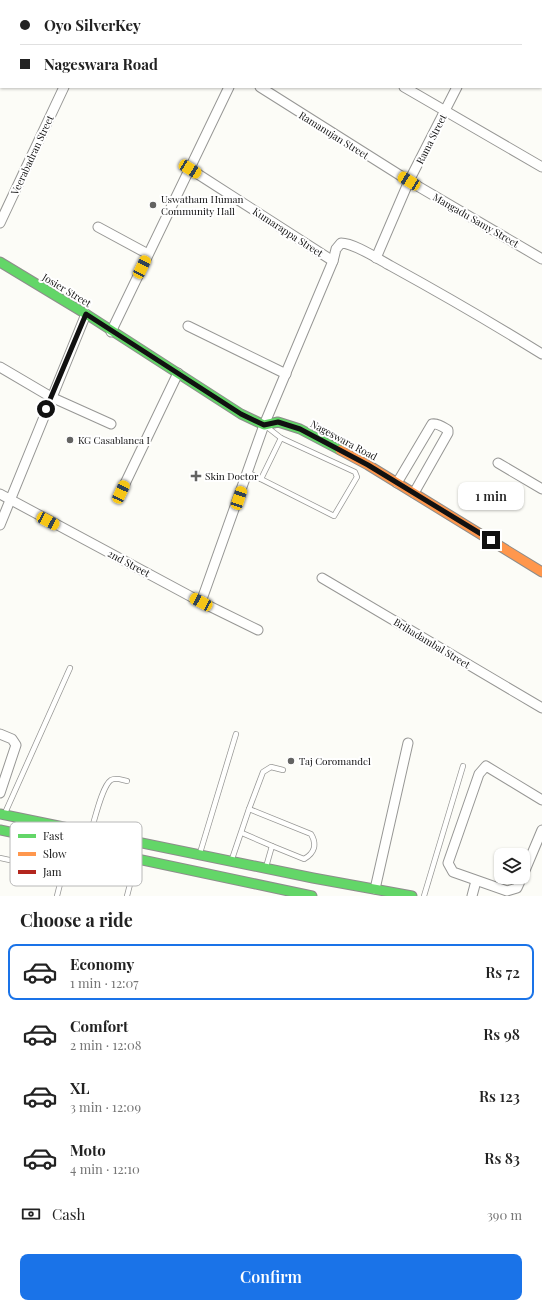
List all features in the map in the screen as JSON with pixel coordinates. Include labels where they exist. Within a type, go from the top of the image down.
[{"type":"main road","name":"Josier Street","points":[[0,262],[86,314],[111,332]]},
{"type":"main road","name":"Nageswara Road","points":[[111,332],[241,414],[264,425],[278,422],[300,429],[368,465],[542,572]]},
{"type":"main road","points":[[2,814],[40,822]]},
{"type":"main road","points":[[0,830],[10,832]]},
{"type":"main road","points":[[142,843],[266,869],[412,896]]},
{"type":"main road","points":[[142,861],[312,896]]},
{"type":"street","name":"Veerabadran Street","points":[[0,222],[64,88]]},
{"type":"street","points":[[111,332],[230,88]]},
{"type":"street","name":"Ramanujan Street","points":[[261,88],[271,96],[409,181]]},
{"type":"street","points":[[271,96],[275,88]]},
{"type":"street","points":[[406,88],[542,166]]},
{"type":"street","name":"Rama Street","points":[[376,258],[409,181],[456,88]]},
{"type":"street","name":"Kumarappa Street","points":[[190,169],[333,261],[336,249],[341,244],[346,243],[463,305],[542,354]]},
{"type":"street","name":"Mangadu Samy Street","points":[[409,181],[542,259]]},
{"type":"street","points":[[98,227],[148,254]]},
{"type":"street","points":[[201,602],[264,425],[333,261]]},
{"type":"street","points":[[0,525],[51,396],[86,314]]},
{"type":"street","points":[[188,326],[286,374]]},
{"type":"street","points":[[0,367],[51,396],[111,424]]},
{"type":"street","points":[[121,492],[178,373]]},
{"type":"street","points":[[397,483],[432,424],[436,423],[448,430],[448,433],[414,493]]},
{"type":"street","points":[[498,463],[542,489]]},
{"type":"street","name":"2nd Street","points":[[0,494],[201,602],[258,630]]},
{"type":"street","name":"Brihadambal Street","points":[[322,578],[542,708]]},
{"type":"street","points":[[0,734],[12,739],[16,745],[0,793]]},
{"type":"street","points":[[375,889],[408,743]]},
{"type":"street","points":[[519,884],[513,891],[507,891],[453,872],[448,863],[479,774],[486,766],[542,800]]},
{"type":"street","points":[[530,859],[542,830]]},
{"type":"street","points":[[472,896],[476,881]]},
{"type":"lane","points":[[247,472],[334,516],[357,477],[355,472],[281,438],[264,425]]},
{"type":"lane","points":[[261,479],[281,438]]},
{"type":"lane","points":[[2,814],[70,668]]},
{"type":"lane","points":[[200,855],[203,838],[236,734]]},
{"type":"lane","points":[[424,896],[463,766]]},
{"type":"lane","points":[[232,862],[263,772],[271,767],[283,770]]},
{"type":"lane","points":[[93,822],[105,788],[110,781],[117,779],[127,781]]},
{"type":"lane","points":[[242,833],[304,859],[312,852],[314,840],[311,834],[250,809]]},
{"type":"lane","points":[[266,869],[272,846]]},
{"type":"lane","points":[[0,858],[10,860]]},
{"type":"lane","points":[[57,896],[60,886]]},
{"type":"lane","points":[[127,896],[130,886]]},
{"type":"traffic: fast","points":[[0,262],[86,314],[241,414],[264,425],[278,422],[300,429],[340,450]]},
{"type":"traffic: fast","points":[[0,814],[39,822]]},
{"type":"traffic: fast","points":[[0,830],[10,832]]},
{"type":"traffic: fast","points":[[142,843],[313,878],[412,896]]},
{"type":"traffic: fast","points":[[142,860],[312,896]]},
{"type":"traffic: slow","points":[[340,450],[368,465],[542,572]]},
{"type":"place","name":"Uswatham Human Community Hall","points":[[153,205]]},
{"type":"place","name":"KG Casablanca I","points":[[70,440]]},
{"type":"place","name":"Skin Doctor","points":[[196,476]]},
{"type":"place","name":"Taj Coromandel","points":[[291,761]]},
{"type":"route","points":[[46,409],[86,314],[111,332],[241,414],[264,425],[278,422],[300,429],[368,465],[491,540]]}]
